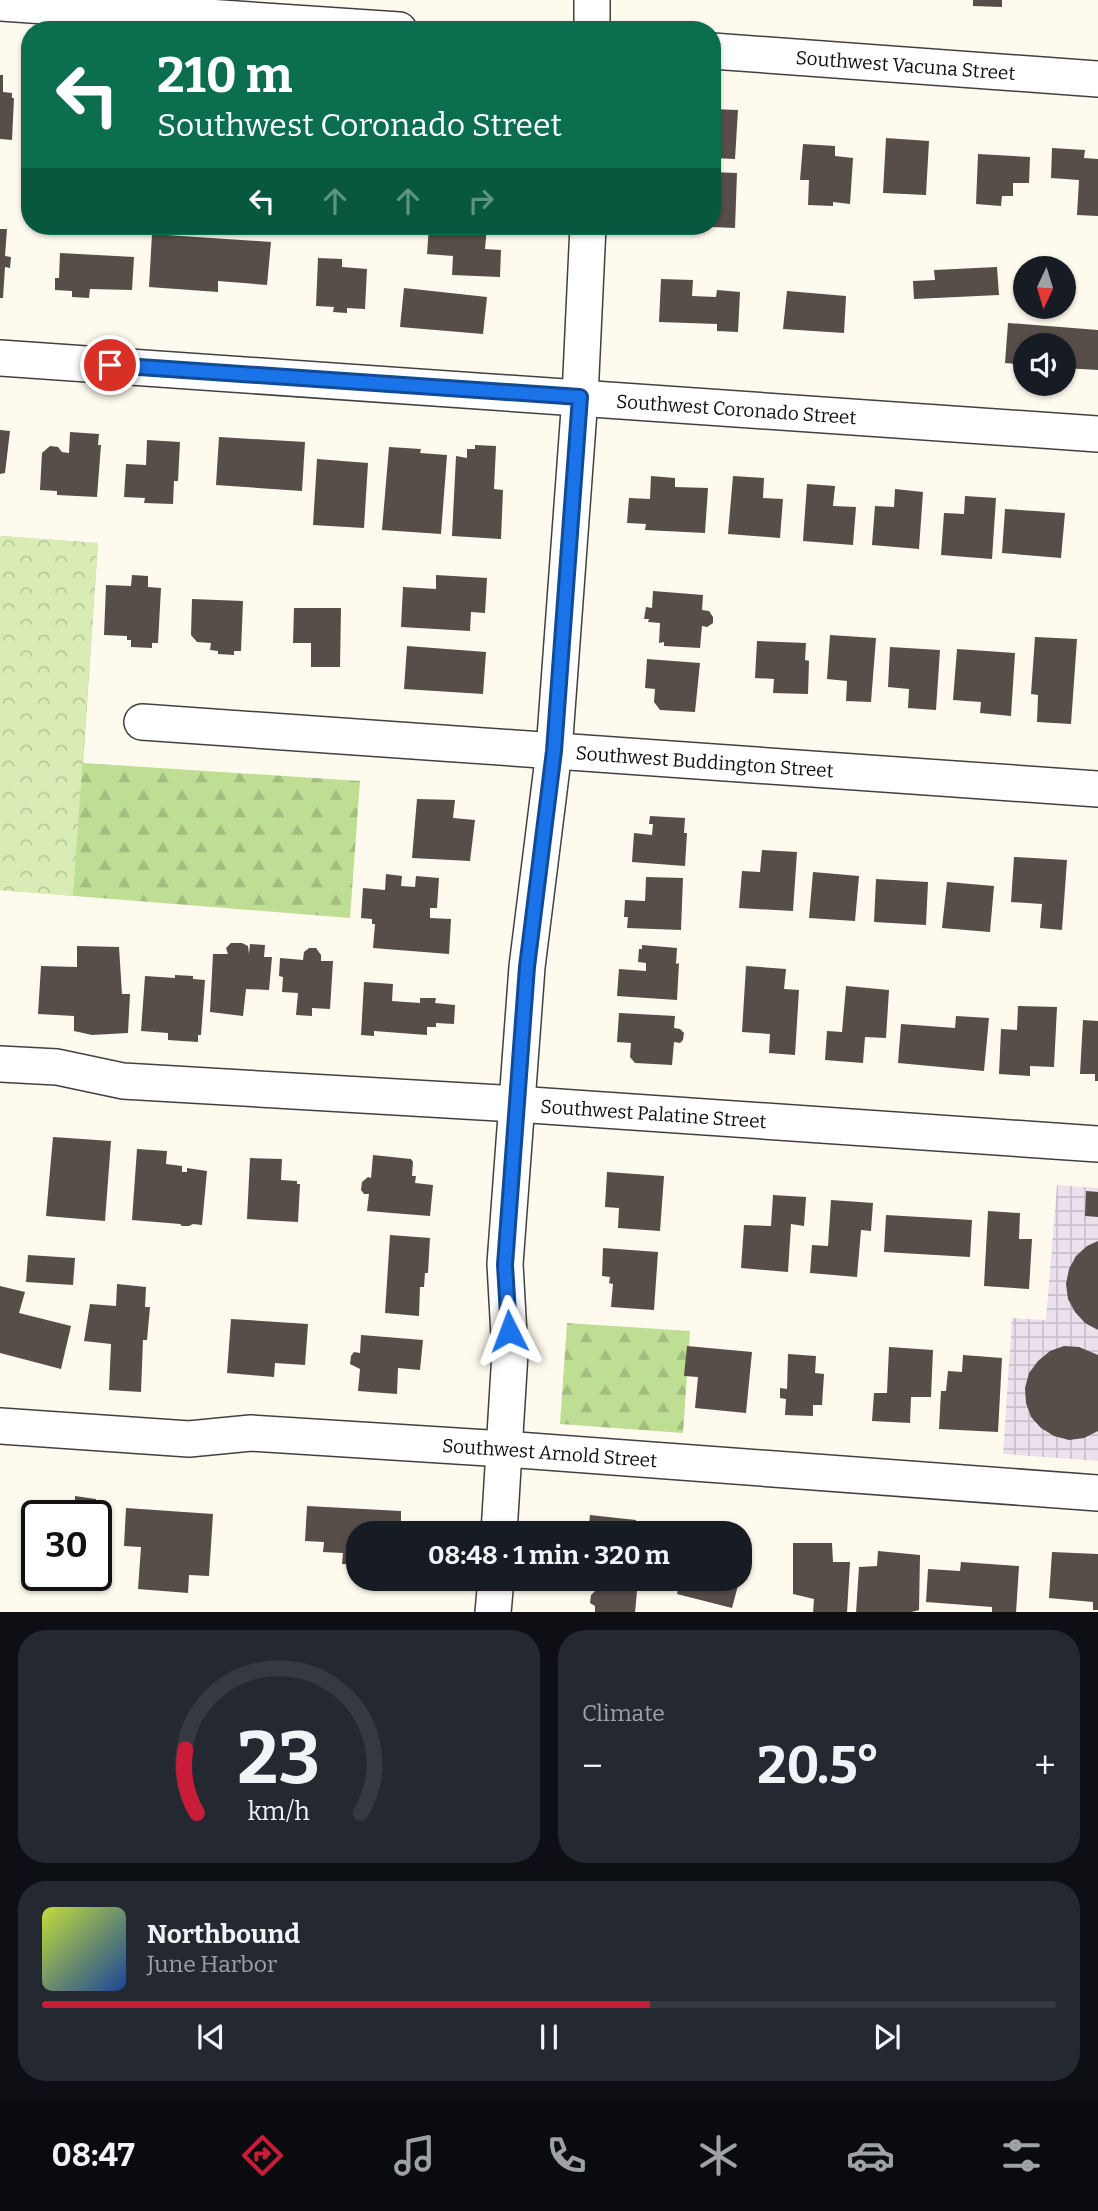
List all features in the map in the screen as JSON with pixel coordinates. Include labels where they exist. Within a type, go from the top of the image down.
[{"type":"street","points":[[592,0],[592,21]]},
{"type":"street","points":[[0,3],[266,21]]},
{"type":"street","name":"Southwest Vacuna Street","points":[[721,52],[1098,79]]},
{"type":"street","points":[[500,1521],[510,1353],[505,1265],[527,967],[554,751],[580,397],[587,235]]},
{"type":"street","name":"Southwest Coronado Street","points":[[0,358],[1098,434]]},
{"type":"street","name":"Southwest Buddington Street","points":[[142,722],[1098,789]]},
{"type":"street","name":"Southwest Palatine Street","points":[[0,1064],[57,1068],[123,1081],[516,1104],[1098,1144]]},
{"type":"street","name":"Southwest Arnold Street","points":[[0,1426],[176,1439],[251,1433],[1098,1493]]},
{"type":"street","points":[[494,1612],[495,1591]]},
{"type":"shaded area","points":[[1057,1185],[1098,1188],[1098,1461],[1003,1454],[1012,1318],[1046,1320]]},
{"type":"green space","points":[[0,536],[98,543],[83,763],[360,781],[350,918],[0,890]]},
{"type":"green space","points":[[0,536],[98,543],[73,896],[0,890]]},
{"type":"green space","points":[[567,1323],[690,1331],[683,1433],[560,1424]]},
{"type":"building","points":[[973,0],[1002,0],[1002,7],[973,6]]},
{"type":"building","points":[[0,75],[3,75],[3,92],[12,93],[14,98],[12,140],[0,139]]},
{"type":"building","points":[[721,109],[738,110],[735,159],[721,158]]},
{"type":"building","points":[[886,138],[929,141],[926,195],[883,193]]},
{"type":"building","points":[[803,144],[835,146],[835,156],[853,158],[850,204],[833,202],[833,206],[808,205],[809,180],[800,180]]},
{"type":"building","points":[[1052,148],[1085,150],[1084,158],[1098,159],[1098,216],[1077,215],[1079,180],[1051,178]]},
{"type":"building","points":[[978,154],[1030,157],[1029,183],[1013,183],[1013,196],[1002,196],[1001,206],[976,204]]},
{"type":"building","points":[[721,172],[737,173],[735,228],[721,227]]},
{"type":"building","points":[[0,229],[7,229],[5,256],[11,257],[10,268],[5,267],[3,298],[0,298]]},
{"type":"building","points":[[152,235],[271,242],[267,285],[218,281],[218,292],[149,287]]},
{"type":"building","points":[[428,235],[486,235],[485,249],[501,250],[500,277],[452,275],[453,256],[427,254]]},
{"type":"building","points":[[60,253],[134,257],[132,290],[90,289],[89,298],[72,297],[72,291],[55,290],[55,278],[59,278]]},
{"type":"building","points":[[318,258],[342,259],[342,267],[367,269],[365,309],[347,308],[347,313],[333,312],[334,307],[316,306]]},
{"type":"building","points":[[997,267],[999,295],[914,299],[913,281],[935,280],[934,270]]},
{"type":"building","points":[[661,279],[693,280],[692,296],[716,297],[717,290],[740,292],[738,332],[717,331],[717,324],[659,322]]},
{"type":"building","points":[[404,288],[487,297],[483,334],[400,327]]},
{"type":"building","points":[[787,291],[846,296],[844,333],[783,329]]},
{"type":"building","points":[[1008,323],[1098,330],[1098,370],[1076,369],[1076,333],[1013,333],[1013,364],[1005,363]]},
{"type":"building","points":[[0,430],[10,431],[5,473],[0,474]]},
{"type":"building","points":[[70,432],[99,434],[98,445],[101,445],[97,497],[57,495],[57,491],[40,490],[42,453],[50,446],[69,453]]},
{"type":"building","points":[[219,437],[305,442],[302,491],[216,485]]},
{"type":"building","points":[[147,440],[180,442],[178,481],[174,481],[173,504],[144,503],[145,498],[124,497],[126,464],[146,465]]},
{"type":"building","points":[[475,445],[496,446],[494,489],[503,490],[501,539],[452,536],[456,456],[467,458],[467,449],[475,449]]},
{"type":"building","points":[[389,447],[421,449],[420,453],[447,455],[441,534],[382,530]]},
{"type":"building","points":[[317,459],[368,463],[364,528],[313,525]]},
{"type":"building","points":[[651,476],[675,478],[675,487],[708,488],[705,533],[645,530],[646,524],[627,523],[629,498],[650,499]]},
{"type":"building","points":[[733,476],[764,478],[763,498],[783,499],[780,538],[728,534]]},
{"type":"building","points":[[807,484],[835,486],[833,506],[856,507],[853,545],[803,541]]},
{"type":"building","points":[[895,489],[923,492],[919,549],[872,545],[875,506],[894,507]]},
{"type":"building","points":[[965,496],[996,498],[992,559],[941,555],[944,513],[964,514]]},
{"type":"building","points":[[1005,509],[1065,513],[1061,558],[1002,553]]},
{"type":"building","points":[[132,575],[148,576],[148,587],[161,588],[158,643],[152,643],[152,648],[131,647],[131,640],[127,640],[127,636],[104,635],[106,585],[131,586]]},
{"type":"building","points":[[436,575],[487,578],[485,613],[471,612],[470,631],[401,627],[403,587],[436,589]]},
{"type":"building","points":[[653,591],[703,595],[702,610],[709,611],[713,623],[707,627],[702,626],[700,648],[664,646],[664,642],[659,643],[660,623],[644,619],[646,607],[652,608]]},
{"type":"building","points":[[192,599],[243,601],[241,651],[234,651],[234,655],[218,654],[218,651],[210,650],[211,643],[197,642],[191,635]]},
{"type":"building","points":[[294,608],[341,608],[340,667],[311,667],[311,643],[293,643]]},
{"type":"building","points":[[830,635],[876,638],[871,702],[846,701],[847,681],[827,679]]},
{"type":"building","points":[[1035,637],[1077,639],[1071,724],[1037,722],[1038,695],[1031,694]]},
{"type":"building","points":[[757,641],[806,643],[805,660],[809,661],[808,694],[773,693],[774,679],[755,678]]},
{"type":"building","points":[[407,646],[486,652],[483,694],[404,689]]},
{"type":"building","points":[[890,647],[940,650],[936,710],[908,708],[909,689],[888,687]]},
{"type":"building","points":[[957,649],[1015,653],[1011,716],[980,713],[981,702],[953,700]]},
{"type":"building","points":[[647,659],[700,663],[695,712],[660,710],[654,702],[655,689],[645,688]]},
{"type":"building","points":[[417,799],[455,800],[453,818],[475,820],[470,861],[412,858]]},
{"type":"building","points":[[650,816],[685,818],[685,866],[632,862],[634,833],[652,835],[653,824],[649,824]]},
{"type":"building","points":[[762,850],[797,852],[793,911],[739,908],[742,871],[760,872]]},
{"type":"building","points":[[1014,857],[1067,860],[1062,930],[1040,928],[1042,904],[1011,902]]},
{"type":"building","points":[[813,872],[859,876],[855,921],[809,918]]},
{"type":"building","points":[[386,874],[402,876],[401,886],[415,887],[416,876],[439,878],[437,908],[430,908],[430,918],[451,919],[449,954],[373,948],[375,924],[372,924],[372,919],[361,918],[363,888],[385,890]]},
{"type":"building","points":[[646,877],[683,878],[681,930],[627,928],[628,917],[624,917],[625,900],[645,901]]},
{"type":"building","points":[[876,879],[928,882],[926,925],[874,922]]},
{"type":"building","points":[[947,882],[994,886],[990,932],[942,928]]},
{"type":"building","points":[[231,943],[248,946],[249,954],[250,944],[265,945],[264,957],[272,957],[269,990],[246,989],[243,1016],[210,1012],[213,954],[228,954],[226,948]]},
{"type":"building","points":[[642,945],[677,948],[677,1000],[617,996],[619,969],[646,971],[646,963],[638,962]]},
{"type":"building","points":[[77,946],[119,947],[122,994],[130,994],[128,1033],[92,1035],[74,1031],[74,1016],[38,1014],[41,966],[77,967]]},
{"type":"building","points":[[309,948],[316,948],[321,955],[321,961],[333,961],[330,1009],[312,1008],[312,1016],[296,1015],[298,993],[282,992],[280,958],[303,960],[304,952]]},
{"type":"building","points":[[746,966],[786,969],[784,989],[799,990],[795,1055],[769,1053],[770,1034],[742,1032]]},
{"type":"building","points":[[175,975],[205,980],[201,1035],[198,1035],[198,1042],[168,1040],[168,1033],[141,1031],[145,976],[175,978]]},
{"type":"building","points":[[364,982],[393,984],[392,1001],[420,1003],[420,998],[436,998],[435,1003],[455,1005],[454,1024],[436,1023],[436,1027],[427,1027],[427,1035],[374,1031],[374,1036],[361,1035]]},
{"type":"building","points":[[846,986],[889,990],[886,1038],[865,1037],[863,1063],[825,1060],[827,1031],[842,1032]]},
{"type":"building","points":[[1018,1006],[1057,1007],[1054,1067],[1030,1066],[1030,1076],[999,1074],[1001,1029],[1017,1030]]},
{"type":"building","points":[[619,1013],[675,1016],[674,1028],[684,1033],[680,1043],[674,1042],[672,1065],[635,1063],[630,1057],[631,1043],[617,1042]]},
{"type":"building","points":[[956,1016],[989,1018],[984,1071],[898,1063],[901,1024],[955,1028]]},
{"type":"building","points":[[1083,1020],[1098,1021],[1098,1081],[1095,1081],[1095,1074],[1080,1074]]},
{"type":"building","points":[[53,1137],[111,1141],[105,1221],[46,1216]]},
{"type":"building","points":[[137,1149],[167,1151],[166,1164],[182,1166],[182,1172],[187,1172],[187,1168],[207,1171],[202,1225],[182,1226],[132,1220]]},
{"type":"building","points":[[373,1155],[411,1159],[412,1176],[416,1176],[415,1183],[433,1185],[430,1216],[367,1211],[369,1194],[364,1194],[361,1190],[362,1182],[368,1177],[371,1178]]},
{"type":"building","points":[[250,1158],[282,1159],[281,1180],[297,1181],[297,1184],[300,1184],[298,1222],[247,1219]]},
{"type":"building","points":[[607,1172],[664,1176],[660,1231],[618,1228],[619,1208],[605,1207]]},
{"type":"building","points":[[1086,1191],[1098,1192],[1098,1217],[1085,1216]]},
{"type":"building","points":[[773,1195],[806,1197],[804,1226],[791,1224],[788,1272],[741,1268],[744,1225],[771,1226]]},
{"type":"building","points":[[831,1200],[873,1203],[871,1231],[861,1230],[857,1277],[810,1273],[812,1245],[828,1246]]},
{"type":"building","points":[[988,1211],[1020,1213],[1019,1239],[1032,1239],[1029,1289],[984,1286]]},
{"type":"building","points":[[886,1215],[972,1220],[970,1257],[884,1252]]},
{"type":"building","points":[[390,1235],[430,1238],[428,1273],[425,1273],[424,1287],[420,1287],[419,1316],[385,1313]]},
{"type":"building","points":[[1098,1241],[1098,1330],[1085,1323],[1075,1312],[1068,1299],[1066,1284],[1069,1269],[1076,1256]]},
{"type":"building","points":[[603,1248],[658,1252],[654,1310],[611,1307],[613,1284],[609,1283],[610,1277],[602,1276]]},
{"type":"building","points":[[28,1255],[75,1258],[73,1285],[26,1282]]},
{"type":"building","points":[[117,1284],[146,1287],[145,1307],[150,1307],[147,1340],[143,1340],[141,1392],[109,1390],[111,1344],[84,1341],[90,1304],[116,1306]]},
{"type":"building","points":[[0,1286],[25,1292],[19,1313],[71,1326],[61,1369],[0,1353]]},
{"type":"building","points":[[231,1319],[308,1324],[305,1365],[275,1363],[274,1377],[227,1373]]},
{"type":"building","points":[[361,1335],[423,1340],[420,1370],[398,1368],[397,1394],[358,1391],[360,1369],[350,1364],[354,1352],[360,1353]]},
{"type":"building","points":[[687,1346],[752,1352],[746,1413],[695,1408],[698,1377],[684,1376]]},
{"type":"building","points":[[1064,1346],[1079,1347],[1098,1355],[1098,1431],[1084,1438],[1069,1440],[1054,1436],[1041,1428],[1031,1417],[1026,1403],[1025,1388],[1029,1373],[1050,1351]]},
{"type":"building","points":[[889,1347],[933,1350],[931,1397],[911,1397],[910,1423],[872,1421],[874,1393],[887,1393]]},
{"type":"building","points":[[788,1354],[816,1356],[815,1373],[824,1374],[822,1405],[813,1405],[813,1416],[785,1415],[786,1399],[780,1398],[780,1388],[787,1389]]},
{"type":"building","points":[[963,1355],[1002,1358],[998,1432],[939,1429],[941,1391],[946,1391],[948,1371],[962,1372]]},
{"type":"building","points":[[75,1496],[96,1499],[96,1500],[75,1500]]},
{"type":"building","points":[[307,1506],[401,1511],[401,1521],[346,1521],[346,1564],[342,1564],[343,1553],[323,1552],[324,1542],[305,1541]]},
{"type":"building","points":[[126,1508],[213,1514],[209,1576],[189,1575],[188,1593],[138,1589],[141,1547],[124,1546]]},
{"type":"building","points":[[590,1515],[636,1520],[636,1521],[589,1521]]},
{"type":"building","points":[[793,1543],[832,1543],[833,1562],[850,1562],[847,1612],[813,1612],[814,1599],[793,1594]]},
{"type":"building","points":[[878,1551],[920,1555],[919,1610],[856,1612],[859,1567],[877,1566]]},
{"type":"building","points":[[1052,1552],[1098,1554],[1098,1610],[1093,1610],[1093,1602],[1049,1598]]},
{"type":"building","points":[[961,1562],[1019,1566],[1016,1612],[992,1612],[992,1607],[926,1602],[928,1569],[960,1571]]},
{"type":"building","points":[[595,1591],[637,1591],[635,1612],[595,1612],[595,1606],[590,1603],[591,1595]]},
{"type":"building","points":[[678,1591],[737,1591],[732,1608],[677,1594]]},
{"type":"route","points":[[110,365],[580,397],[554,751],[527,967],[505,1265],[509,1331]]}]
